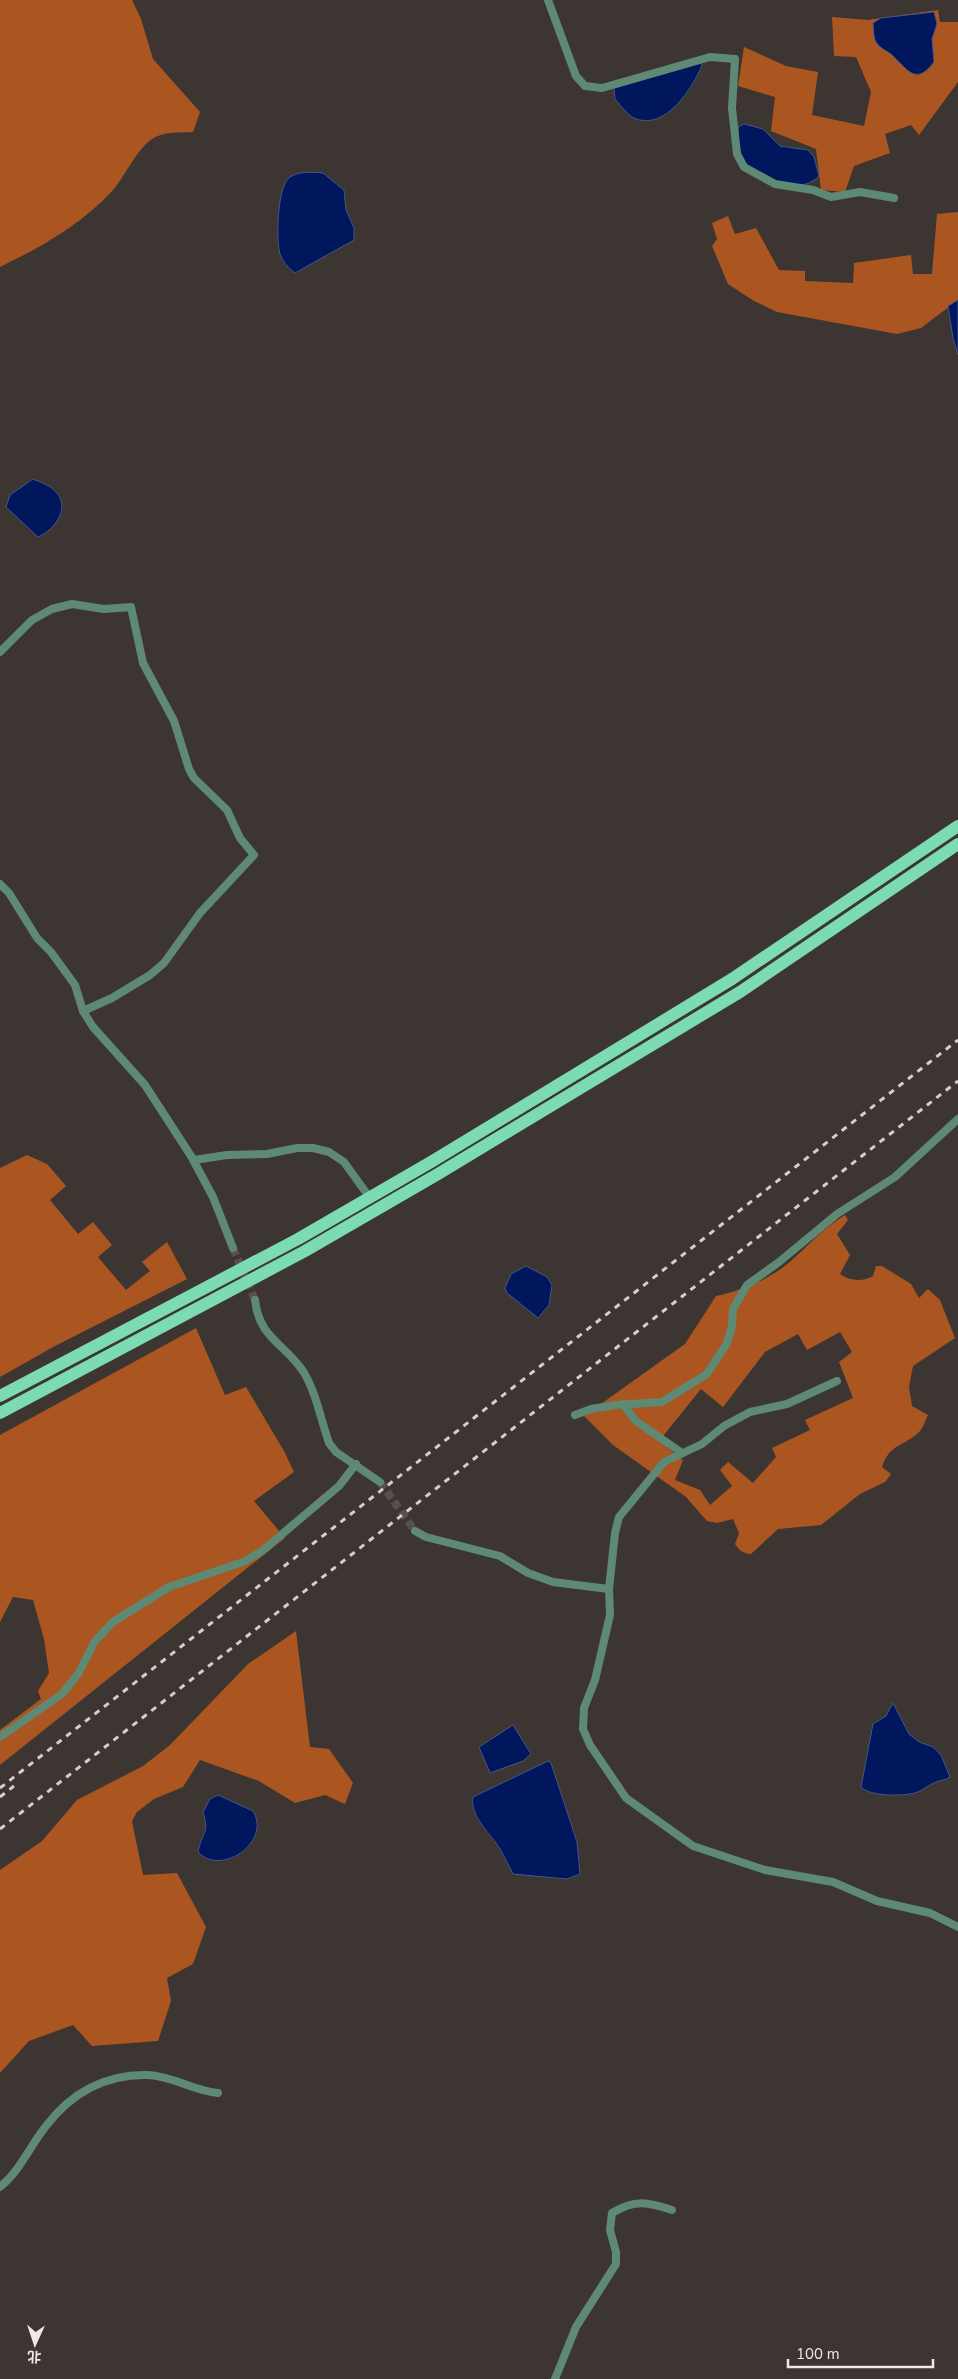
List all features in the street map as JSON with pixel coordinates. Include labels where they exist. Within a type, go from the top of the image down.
[{"type":"main road","points":[[0,1396],[247,1266],[370,1198],[732,979],[958,826]]},
{"type":"main road","points":[[0,1412],[271,1270],[438,1174],[732,996],[958,844]]},
{"type":"street","points":[[548,0],[576,76],[586,86],[602,88],[710,57],[735,60],[732,108],[737,154],[744,167],[776,184],[813,190],[831,197],[860,192],[894,198]]},
{"type":"street","points":[[0,652],[32,620],[52,609],[72,604],[104,610],[131,606],[143,663],[174,721],[189,769],[194,778],[227,810],[240,838],[254,855],[200,913],[164,963],[142,980],[112,998],[83,1011]]},
{"type":"street","points":[[0,884],[10,892],[37,938],[51,952],[75,985],[83,1011],[93,1027],[145,1085],[194,1160],[213,1197],[233,1248]]},
{"type":"street","points":[[575,1415],[591,1409],[622,1404],[662,1402],[707,1374],[727,1343],[732,1326],[733,1309],[747,1286],[837,1214],[895,1177],[958,1119]]},
{"type":"street","points":[[194,1160],[227,1155],[267,1154],[297,1148],[313,1148],[328,1152],[344,1162],[370,1198]]},
{"type":"street","points":[[255,1300],[257,1316],[264,1330],[304,1373],[329,1443],[336,1452],[380,1482]]},
{"type":"street","points":[[837,1381],[787,1404],[750,1412],[724,1426],[702,1444],[664,1462],[619,1517],[615,1532],[609,1589],[610,1615],[595,1680],[584,1708],[583,1729],[590,1745],[626,1798],[693,1846],[765,1870],[833,1882],[877,1901],[930,1913],[958,1927]]},
{"type":"street","points":[[622,1404],[636,1421],[682,1453]]},
{"type":"street","points":[[0,1737],[62,1694],[78,1674],[95,1641],[113,1622],[169,1587],[243,1562],[262,1551],[340,1486],[356,1464]]},
{"type":"street","points":[[415,1531],[426,1537],[500,1556],[528,1573],[552,1582],[609,1589]]},
{"type":"street","points":[[0,2187],[27,2155],[46,2126],[73,2096],[86,2088],[113,2078],[147,2075],[172,2078],[206,2091],[218,2093]]},
{"type":"street","points":[[555,2379],[576,2327],[616,2264],[616,2252],[610,2230],[612,2214],[619,2209],[645,2202],[672,2210]]},
{"type":"shaded area","points":[[0,0],[132,0],[141,19],[153,59],[200,112],[193,132],[157,136],[147,143],[113,190],[88,214],[60,234],[0,267]]},
{"type":"shaded area","points":[[938,10],[940,22],[958,22],[958,82],[919,135],[911,125],[885,134],[890,153],[854,166],[845,192],[821,190],[816,149],[771,131],[775,97],[738,86],[744,47],[786,66],[818,72],[812,115],[864,126],[871,92],[856,57],[834,56],[832,17],[868,20]]},
{"type":"shaded area","points":[[934,12],[937,24],[932,39],[934,62],[922,73],[917,74],[908,71],[876,42],[873,23],[881,18]]},
{"type":"shaded area","points":[[701,63],[698,74],[685,96],[667,113],[656,119],[645,121],[634,118],[615,99],[614,88]]},
{"type":"shaded area","points":[[744,124],[763,129],[780,146],[808,150],[814,157],[819,176],[808,183],[796,185],[773,180],[752,171],[742,159],[740,149],[738,127]]},
{"type":"shaded area","points":[[305,172],[323,173],[344,190],[346,210],[354,228],[354,240],[295,273],[284,262],[280,254],[278,215],[282,192],[289,178],[296,174]]},
{"type":"shaded area","points":[[958,212],[958,300],[921,328],[897,334],[777,312],[754,301],[728,284],[712,246],[717,239],[712,223],[728,216],[735,234],[756,228],[779,270],[805,271],[805,281],[853,283],[854,263],[911,255],[913,274],[932,274],[937,214]]},
{"type":"shaded area","points":[[958,300],[958,355],[948,306]]},
{"type":"shaded area","points":[[33,479],[52,488],[62,503],[62,510],[56,523],[51,529],[38,537],[6,507],[10,495]]},
{"type":"shaded area","points":[[27,1155],[47,1164],[66,1186],[50,1200],[78,1234],[93,1222],[112,1245],[98,1257],[126,1290],[150,1271],[142,1262],[167,1242],[187,1279],[55,1346],[0,1377],[0,1168]]},
{"type":"shaded area","points":[[845,1215],[848,1220],[837,1234],[850,1255],[840,1274],[852,1279],[861,1280],[873,1276],[876,1266],[882,1266],[911,1284],[919,1298],[928,1289],[940,1300],[955,1338],[913,1366],[909,1387],[912,1406],[928,1415],[920,1431],[893,1449],[885,1459],[882,1467],[891,1474],[885,1482],[860,1494],[821,1525],[778,1529],[751,1554],[745,1553],[735,1544],[739,1533],[733,1519],[717,1523],[707,1521],[686,1497],[613,1445],[584,1416],[685,1344],[716,1296],[736,1291],[775,1273]],"holes":[[[840,1332],[852,1352],[839,1362],[853,1398],[805,1420],[810,1430],[772,1448],[776,1457],[753,1483],[728,1462],[720,1470],[732,1486],[710,1505],[700,1490],[675,1480],[683,1460],[659,1441],[701,1389],[723,1407],[765,1352],[798,1334],[807,1350]]]},
{"type":"shaded area","points":[[526,1266],[547,1277],[552,1285],[549,1305],[538,1318],[507,1293],[505,1288],[511,1274]]},
{"type":"shaded area","points":[[196,1328],[225,1395],[246,1387],[284,1451],[294,1472],[254,1501],[285,1538],[0,1765],[0,1730],[41,1699],[38,1691],[49,1673],[44,1639],[33,1600],[13,1597],[0,1622],[0,1435]]},
{"type":"shaded area","points":[[296,1631],[310,1747],[329,1749],[353,1783],[345,1804],[325,1795],[295,1803],[259,1781],[200,1760],[183,1787],[154,1799],[137,1812],[132,1821],[143,1875],[177,1873],[206,1927],[193,1964],[167,1978],[171,2001],[158,2041],[92,2046],[73,2025],[29,2041],[0,2073],[0,1870],[42,1841],[77,1800],[143,1766],[170,1745],[248,1664]]},
{"type":"shaded area","points":[[893,1703],[909,1734],[919,1742],[933,1747],[941,1755],[950,1777],[933,1783],[918,1792],[909,1794],[872,1793],[861,1787],[873,1724],[886,1716]]},
{"type":"shaded area","points":[[513,1725],[531,1754],[523,1761],[490,1773],[479,1747]]},
{"type":"shaded area","points":[[548,1761],[551,1763],[577,1842],[580,1874],[567,1879],[513,1874],[500,1849],[474,1811],[473,1797]]},
{"type":"shaded area","points":[[218,1795],[253,1811],[257,1823],[256,1834],[250,1844],[231,1858],[219,1860],[208,1859],[198,1852],[206,1829],[203,1812],[210,1799]]},
{"type":"tunnel","points":[[233,1248],[255,1300]]},
{"type":"tunnel","points":[[380,1482],[415,1531]]},
{"type":"railway","points":[[0,1788],[958,1040]]},
{"type":"railway","points":[[0,1829],[958,1081]]},
{"type":"railway","points":[[0,1797],[14,1786]]}]
